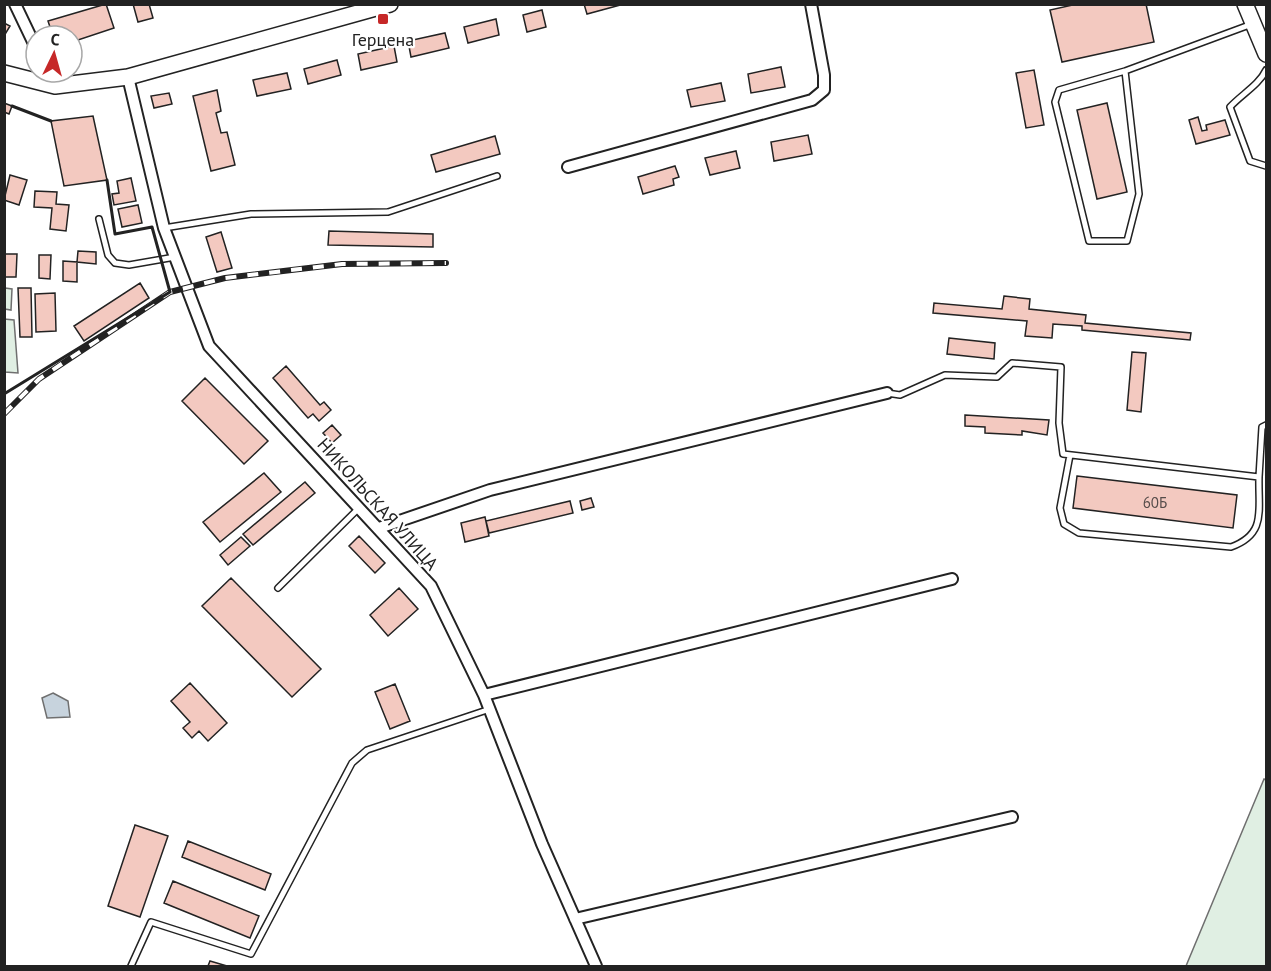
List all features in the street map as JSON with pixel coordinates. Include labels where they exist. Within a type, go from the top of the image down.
[{"type":"main road","points":[[4,73],[55,86],[128,77],[390,4]]},
{"type":"main road","points":[[1245,4],[1266,54]]},
{"type":"street","points":[[15,4],[25,24]]},
{"type":"street","points":[[568,167],[812,100],[824,90],[824,75],[811,4]]},
{"type":"street","name":"НИКОЛЬСКАЯ УЛИЦА","points":[[128,77],[164,228],[209,346],[431,586],[484,695],[542,844],[596,966]]},
{"type":"street","points":[[379,528],[490,490],[887,393]]},
{"type":"street","points":[[484,695],[952,579]]},
{"type":"street","points":[[575,919],[1012,817]]},
{"type":"lane","points":[[1125,72],[1139,194],[1127,242],[1089,241],[1055,102],[1059,90],[1125,72],[1253,24]]},
{"type":"lane","points":[[1266,70],[1261,81],[1243,93],[1230,107],[1250,160],[1266,166]]},
{"type":"lane","points":[[164,228],[251,214],[388,212],[497,176]]},
{"type":"lane","points":[[99,219],[108,255],[115,263],[129,265],[175,257]]},
{"type":"lane","points":[[887,393],[900,395],[945,375],[997,377],[1012,363],[1061,368],[1059,423],[1063,454],[1259,477]]},
{"type":"lane","points":[[1070,455],[1060,508],[1064,524],[1079,533],[1231,547],[1248,541],[1256,531],[1262,427],[1266,425]]},
{"type":"lane","points":[[278,588],[360,507]]},
{"type":"lane","points":[[131,966],[151,921],[250,954],[352,763],[367,750],[490,709]]},
{"type":"green space","points":[[5,288],[12,289],[11,310],[5,309]]},
{"type":"green space","points":[[4,319],[14,320],[18,373],[5,372]]},
{"type":"green space","points":[[1264,779],[1266,780],[1266,966],[1186,966]]},
{"type":"shaded area","points":[[53,693],[68,701],[70,717],[47,718],[42,698]]},
{"type":"building","points":[[106,4],[114,28],[84,38],[84,24],[49,24],[48,21]]},
{"type":"building","points":[[133,4],[149,4],[153,18],[138,22]]},
{"type":"building","points":[[584,4],[624,4],[587,14]]},
{"type":"building","points":[[1077,4],[1146,4],[1154,42],[1062,62],[1050,10]]},
{"type":"building","points":[[542,10],[546,27],[527,32],[523,15]]},
{"type":"building","points":[[496,19],[499,35],[468,43],[464,27]]},
{"type":"building","points":[[4,23],[10,26],[4,36]]},
{"type":"building","points":[[445,33],[449,48],[411,57],[408,41]]},
{"type":"building","points":[[394,46],[397,62],[361,70],[358,54]]},
{"type":"building","points":[[337,60],[341,75],[308,84],[304,69]]},
{"type":"building","points":[[781,67],[785,87],[751,93],[748,74]]},
{"type":"building","points":[[1034,70],[1044,125],[1026,128],[1016,73]]},
{"type":"building","points":[[287,73],[291,89],[257,96],[253,80]]},
{"type":"building","points":[[721,83],[725,101],[691,107],[687,90]]},
{"type":"building","points":[[217,90],[221,111],[216,113],[221,133],[227,132],[235,165],[211,171],[193,96]]},
{"type":"building","points":[[169,93],[172,104],[154,108],[151,96]]},
{"type":"building","points":[[4,103],[12,106],[9,114],[4,112]]},
{"type":"building","points":[[1107,103],[1127,192],[1097,199],[1077,110]]},
{"type":"building","points":[[93,116],[107,180],[64,186],[51,121]]},
{"type":"building","points":[[1198,117],[1202,131],[1207,130],[1206,125],[1225,120],[1230,135],[1196,144],[1189,120]]},
{"type":"building","points":[[808,135],[812,154],[774,161],[771,142]]},
{"type":"building","points":[[495,136],[500,154],[436,172],[431,155]]},
{"type":"building","points":[[736,151],[740,168],[710,175],[705,158]]},
{"type":"building","points":[[675,166],[679,177],[673,179],[674,185],[643,194],[638,177]]},
{"type":"building","points":[[10,175],[27,180],[19,205],[4,200]]},
{"type":"building","points":[[131,178],[136,201],[114,205],[112,194],[119,193],[117,181]]},
{"type":"building","points":[[35,191],[57,192],[56,204],[69,205],[66,231],[50,229],[52,208],[34,207]]},
{"type":"building","points":[[138,205],[142,223],[122,227],[118,209]]},
{"type":"building","points":[[329,231],[433,234],[433,247],[328,245]]},
{"type":"building","points":[[221,232],[232,268],[217,272],[206,237]]},
{"type":"building","points":[[78,251],[96,252],[96,264],[77,262]]},
{"type":"building","points":[[4,254],[17,254],[16,277],[4,277]]},
{"type":"building","points":[[39,255],[51,255],[50,279],[39,278]]},
{"type":"building","points":[[63,261],[77,262],[77,282],[63,281]]},
{"type":"building","points":[[140,283],[149,298],[84,341],[74,326]]},
{"type":"building","points":[[18,288],[31,288],[32,337],[20,337]]},
{"type":"building","points":[[55,293],[56,331],[36,332],[35,294]]},
{"type":"building","points":[[1004,296],[1030,299],[1029,309],[1086,315],[1085,323],[1191,333],[1190,340],[1082,330],[1082,326],[1053,324],[1052,338],[1025,336],[1027,321],[933,313],[934,303],[1002,309]]},
{"type":"building","points":[[949,338],[995,343],[994,359],[947,354]]},
{"type":"building","points":[[1132,352],[1146,353],[1141,412],[1127,410]]},
{"type":"building","points":[[286,366],[320,405],[324,402],[331,410],[319,421],[313,414],[308,418],[273,378]]},
{"type":"building","points":[[205,378],[268,441],[244,464],[182,401]]},
{"type":"building","points":[[965,415],[1049,420],[1047,435],[1022,431],[1022,435],[985,433],[985,427],[965,426]]},
{"type":"building","points":[[332,425],[341,435],[332,443],[323,433]]},
{"type":"building","points":[[264,473],[281,492],[220,542],[203,522]]},
{"type":"building","points":[[1077,476],[1237,495],[1233,528],[1073,508]]},
{"type":"building","points":[[305,482],[315,493],[253,545],[243,534]]},
{"type":"building","points":[[591,498],[594,507],[582,510],[580,501]]},
{"type":"building","points":[[570,501],[573,513],[489,533],[486,521]]},
{"type":"building","points":[[485,517],[489,536],[465,542],[461,523]]},
{"type":"building","points":[[359,536],[385,563],[375,573],[349,546]]},
{"type":"building","points":[[241,537],[250,546],[228,565],[220,555]]},
{"type":"building","points":[[231,578],[321,669],[292,697],[202,606]]},
{"type":"building","points":[[399,588],[418,609],[388,636],[370,615]]},
{"type":"building","points":[[190,683],[227,723],[208,741],[199,731],[192,738],[183,728],[190,722],[171,701]]},
{"type":"building","points":[[395,684],[410,721],[390,729],[375,692]]},
{"type":"building","points":[[135,825],[168,836],[140,917],[108,906]]},
{"type":"building","points":[[188,841],[271,874],[265,890],[182,857]]},
{"type":"building","points":[[173,881],[259,916],[250,938],[164,903]]},
{"type":"building","points":[[210,961],[227,966],[208,966]]},
{"type":"railway","points":[[4,414],[39,379],[170,292],[225,278],[342,264],[446,263]]},
{"type":"wall","points":[[12,106],[51,121]]},
{"type":"wall","points":[[4,394],[170,292],[152,227],[115,234],[107,180]]},
{"type":"place","name":"Герцена","points":[[383,19]]}]
